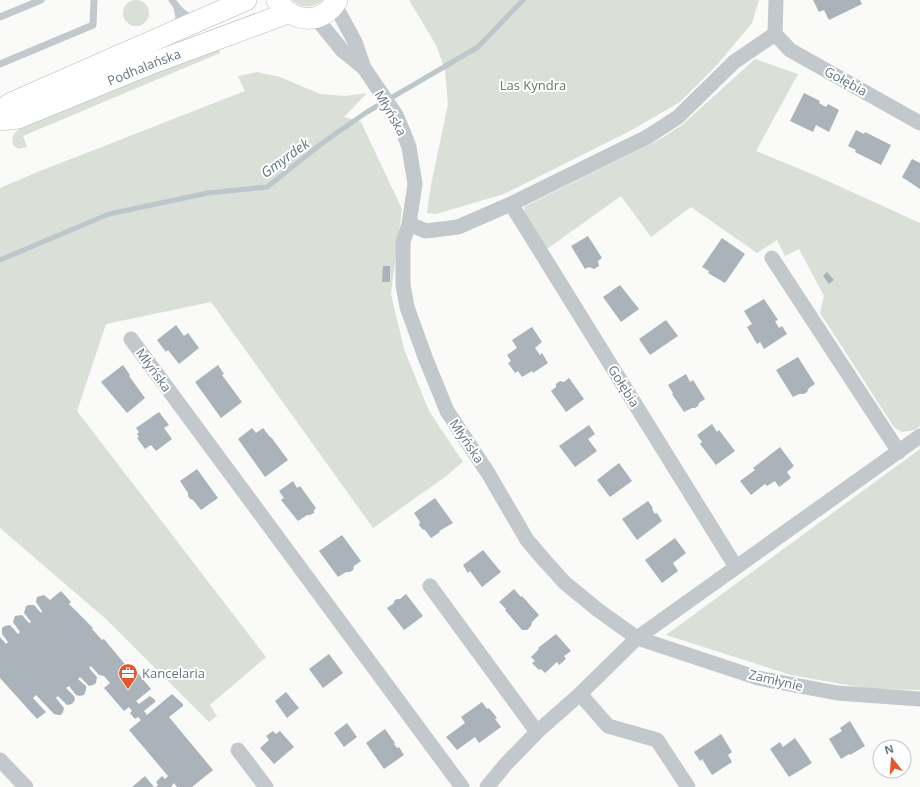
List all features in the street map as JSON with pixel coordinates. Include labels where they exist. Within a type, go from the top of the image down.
[{"type":"street","name":"Podhalańska","points":[[0,120],[18,118],[165,48],[203,19],[246,0]]},
{"type":"street","points":[[409,224],[426,231],[458,227],[511,204],[647,137],[678,117],[734,62],[775,34],[776,0]]},
{"type":"street","points":[[283,6],[304,18],[316,18],[326,13],[336,2]]},
{"type":"street","name":"Młyńska","points":[[336,2],[355,42],[364,68],[396,115],[404,134],[412,164],[415,184],[409,224],[403,242],[403,285],[407,308],[447,411],[488,473],[527,540],[540,556],[565,583],[598,610],[637,638]]},
{"type":"street","name":"Podhalańska","points":[[0,112],[11,103],[283,6]]},
{"type":"street","name":"Młyńska","points":[[316,18],[342,50],[364,68]]},
{"type":"street","name":"Gołębia","points":[[775,34],[790,50],[920,123]]},
{"type":"street","name":"Gołębia","points":[[511,204],[736,568]]},
{"type":"street","points":[[772,258],[899,452]]},
{"type":"street","name":"Młyńska","points":[[131,339],[462,787]]},
{"type":"street","points":[[487,787],[506,764],[537,732],[580,694],[637,638],[920,436]]},
{"type":"street","points":[[430,586],[537,732]]},
{"type":"street","name":"Zamłynie","points":[[637,638],[758,678],[837,693],[920,699]]},
{"type":"street","points":[[580,694],[608,726],[657,740],[688,787]]},
{"type":"street","points":[[238,750],[266,787]]},
{"type":"street","points":[[0,760],[26,787]]},
{"type":"lane","points":[[0,17],[41,0]]},
{"type":"lane","points":[[0,64],[93,25],[94,0]]},
{"type":"lane","points":[[165,48],[179,17],[177,8],[172,0]]},
{"type":"lane","points":[[177,8],[188,16],[203,19]]},
{"type":"green space","points":[[136,0],[145,4],[149,13],[145,22],[136,26],[127,22],[123,13],[127,4]]},
{"type":"green space","points":[[292,0],[323,0],[316,5],[303,6]]},
{"type":"green space","name":"Las Kyndra","points":[[409,0],[759,0],[752,23],[717,65],[680,102],[630,131],[504,194],[436,214],[427,213],[431,185],[448,104],[445,70],[436,45]]},
{"type":"green space","points":[[217,45],[220,53],[23,136],[27,147],[18,149],[13,145],[12,140],[14,135],[21,128]]},
{"type":"green space","points":[[755,59],[798,74],[756,151],[819,177],[920,223],[920,426],[915,430],[902,432],[894,427],[820,313],[824,296],[799,249],[785,256],[777,240],[757,253],[691,207],[651,237],[621,196],[547,249],[525,217],[524,207],[662,138],[682,125]]},
{"type":"green space","points":[[257,72],[280,77],[320,94],[345,96],[367,93],[344,117],[361,122],[402,209],[391,294],[404,349],[429,411],[463,462],[445,477],[373,528],[211,302],[106,324],[77,411],[266,657],[210,705],[217,716],[209,722],[106,619],[0,528],[0,188],[245,91],[238,76]]},
{"type":"green space","points":[[920,449],[920,690],[870,689],[791,675],[666,635]]},
{"type":"building","points":[[813,0],[860,0],[862,4],[829,20],[824,10],[819,12]]},
{"type":"building","points":[[804,93],[820,101],[819,103],[826,107],[828,104],[839,110],[829,132],[816,125],[813,132],[790,121]]},
{"type":"building","points":[[856,130],[864,134],[865,132],[891,145],[881,165],[855,152],[856,150],[848,146]]},
{"type":"building","points":[[912,159],[920,163],[920,189],[902,177]]},
{"type":"building","points":[[588,236],[602,258],[598,261],[599,266],[594,269],[589,267],[585,269],[571,246]]},
{"type":"building","points":[[722,238],[745,254],[725,283],[708,273],[709,271],[702,267]]},
{"type":"building","points":[[383,266],[390,266],[390,282],[382,282]]},
{"type":"building","points":[[827,272],[834,280],[829,284],[823,276]]},
{"type":"building","points":[[620,285],[639,309],[621,322],[603,297]]},
{"type":"building","points":[[764,299],[778,320],[775,321],[779,328],[782,326],[787,334],[764,349],[760,342],[757,344],[747,327],[752,324],[744,311]]},
{"type":"building","points":[[666,320],[678,336],[650,355],[639,339]]},
{"type":"building","points":[[176,325],[184,336],[188,333],[199,348],[179,364],[168,350],[166,352],[157,340]]},
{"type":"building","points":[[532,327],[542,342],[535,348],[540,355],[542,353],[548,363],[533,373],[532,371],[522,377],[518,371],[515,373],[508,363],[511,361],[507,355],[517,348],[512,340]]},
{"type":"building","points":[[798,357],[815,384],[804,394],[799,394],[793,397],[776,370]]},
{"type":"building","points":[[123,365],[145,398],[127,413],[101,382]]},
{"type":"building","points":[[218,365],[224,374],[222,375],[242,402],[221,418],[195,382]]},
{"type":"building","points":[[686,374],[690,382],[693,380],[705,399],[695,408],[684,412],[668,385]]},
{"type":"building","points":[[569,378],[584,399],[566,412],[551,391],[560,381],[564,382]]},
{"type":"building","points":[[159,412],[169,425],[164,428],[172,439],[156,451],[151,445],[145,449],[137,438],[139,437],[137,434],[139,432],[136,428]]},
{"type":"building","points":[[712,424],[717,432],[719,430],[735,451],[716,465],[700,444],[702,442],[697,435]]},
{"type":"building","points":[[589,425],[595,434],[588,439],[597,451],[575,467],[559,446]]},
{"type":"building","points":[[252,428],[256,433],[263,428],[288,460],[265,477],[238,439]]},
{"type":"building","points":[[780,447],[794,466],[787,472],[791,478],[779,487],[775,481],[767,486],[765,484],[751,495],[740,481],[755,470],[753,468]]},
{"type":"building","points":[[619,463],[632,481],[610,497],[597,480]]},
{"type":"building","points":[[197,469],[218,498],[201,510],[193,500],[190,499],[180,481]]},
{"type":"building","points":[[293,481],[297,488],[300,486],[316,508],[314,513],[307,515],[298,521],[281,500],[284,498],[279,491]]},
{"type":"building","points":[[435,498],[453,523],[439,531],[440,532],[431,538],[419,525],[420,522],[414,513]]},
{"type":"building","points":[[648,501],[655,514],[657,513],[662,521],[637,540],[622,519]]},
{"type":"building","points":[[342,535],[361,561],[354,566],[353,570],[338,577],[319,551]]},
{"type":"building","points":[[675,538],[686,553],[673,563],[678,571],[662,583],[645,560]]},
{"type":"building","points":[[483,550],[501,572],[482,587],[470,571],[468,573],[463,565]]},
{"type":"building","points":[[514,589],[539,615],[527,630],[522,630],[499,602]]},
{"type":"building","points":[[61,591],[71,602],[69,604],[93,628],[92,629],[102,640],[104,639],[128,668],[131,665],[151,689],[136,701],[139,704],[150,696],[155,700],[155,702],[144,711],[147,715],[172,694],[183,704],[183,706],[169,717],[213,770],[192,787],[177,787],[174,783],[171,787],[156,787],[158,785],[156,782],[162,776],[165,779],[168,776],[129,730],[141,720],[138,717],[135,719],[130,713],[132,711],[129,707],[124,711],[104,688],[110,683],[104,676],[99,675],[91,666],[89,668],[97,677],[96,683],[89,686],[80,677],[78,679],[86,686],[84,695],[76,695],[69,686],[66,688],[74,696],[75,700],[72,704],[67,705],[58,696],[56,698],[64,708],[61,715],[54,714],[36,695],[33,698],[46,712],[37,719],[0,678],[0,637],[6,644],[8,642],[2,634],[2,628],[10,625],[18,634],[20,632],[13,622],[15,616],[22,615],[29,623],[31,622],[24,613],[26,606],[34,605],[41,613],[42,611],[36,602],[37,597],[44,595],[50,600]]},
{"type":"building","points":[[406,594],[423,616],[404,630],[387,608],[394,603],[394,601],[400,599]]},
{"type":"building","points":[[556,634],[571,651],[564,656],[566,659],[559,665],[557,662],[545,673],[541,669],[539,670],[532,663],[535,661],[531,657],[539,649],[538,648]]},
{"type":"building","points":[[329,654],[343,673],[323,688],[309,669]]},
{"type":"building","points":[[286,692],[299,708],[287,718],[275,701]]},
{"type":"building","points":[[482,702],[497,718],[495,719],[501,727],[479,743],[475,737],[457,750],[446,737],[465,723],[461,717]]},
{"type":"building","points":[[850,721],[865,746],[841,759],[829,739],[842,731],[840,728]]},
{"type":"building","points":[[347,723],[357,737],[344,747],[334,733]]},
{"type":"building","points":[[385,729],[395,743],[394,744],[397,748],[399,747],[404,755],[384,769],[366,743]]},
{"type":"building","points":[[273,731],[276,734],[280,731],[294,747],[274,764],[260,748],[269,740],[266,736]]},
{"type":"building","points":[[721,734],[732,752],[728,755],[732,762],[712,775],[702,759],[700,761],[694,752]]},
{"type":"building","points":[[795,738],[812,763],[789,777],[770,749],[780,742],[783,747]]},
{"type":"building","points":[[145,776],[154,787],[132,787]]},
{"type":"waterway","name":"Gmyrdek","points":[[0,260],[109,214],[208,193],[267,187],[325,141],[367,112],[478,47],[523,0]]},
{"type":"place","name":"Kancelaria","points":[[128,690]]}]
